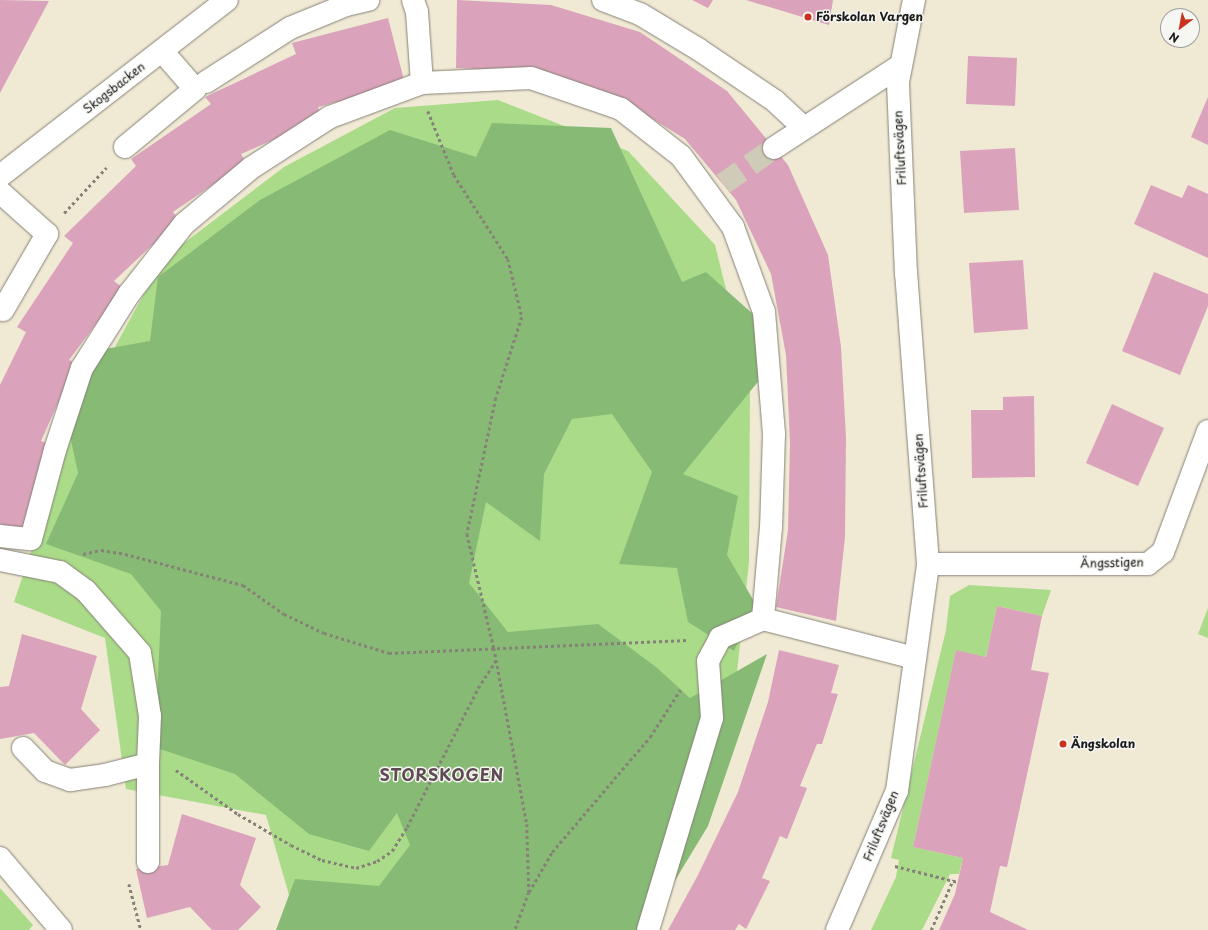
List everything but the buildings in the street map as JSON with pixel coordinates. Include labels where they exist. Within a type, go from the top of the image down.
[{"type":"street","name":"Skogsbacken","points":[[0,176],[227,0]]},
{"type":"street","points":[[206,82],[290,28],[346,5],[368,0]]},
{"type":"street","points":[[413,0],[417,12],[422,83]]},
{"type":"street","points":[[602,0],[640,14],[698,49],[775,101],[803,127]]},
{"type":"street","name":"Friluftsvägen","points":[[837,930],[897,790],[928,564],[906,274],[898,82],[914,0]]},
{"type":"street","points":[[125,147],[195,89],[162,51]]},
{"type":"street","points":[[774,148],[803,127],[900,66]]},
{"type":"street","points":[[0,536],[31,539],[55,450],[82,368],[129,294],[184,224],[250,168],[330,117],[422,83],[531,78],[621,109],[681,156],[715,189],[733,227],[764,312],[774,434],[771,527],[763,619]]},
{"type":"street","points":[[0,192],[47,234],[3,310]]},
{"type":"street","name":"Ängsstigen","points":[[928,564],[1148,564],[1163,552],[1208,431]]},
{"type":"street","points":[[0,560],[60,572],[86,591],[140,653],[150,716],[148,764],[148,862]]},
{"type":"street","points":[[648,930],[712,718],[708,661],[720,638],[763,619],[915,658]]},
{"type":"street","points":[[23,748],[45,771],[70,780],[105,775],[148,764]]},
{"type":"street","points":[[0,858],[61,930]]},
{"type":"path","points":[[422,83],[425,102],[454,175],[508,259],[522,317],[496,398],[467,534],[497,660],[527,824],[529,892]]},
{"type":"path","points":[[62,216],[107,166]]},
{"type":"path","points":[[60,572],[86,552],[101,550],[125,554],[243,585],[284,614],[324,634],[389,653],[720,638]]},
{"type":"path","points":[[148,764],[175,768],[226,806],[291,846],[322,860],[356,868],[377,861],[392,851],[407,827],[478,688],[497,660]]},
{"type":"path","points":[[515,930],[529,892],[552,852],[650,737],[698,666],[708,661]]},
{"type":"path","points":[[867,859],[958,882]]},
{"type":"path","points":[[141,930],[125,868],[148,862]]},
{"type":"path","points":[[931,930],[953,880]]},
{"type":"green space","points":[[498,100],[628,151],[715,245],[750,385],[749,562],[734,699],[299,930],[266,815],[126,789],[105,638],[14,602],[75,420],[163,259],[284,167],[395,108]]},
{"type":"green space","points":[[492,123],[611,128],[682,282],[706,272],[754,315],[761,378],[683,474],[738,496],[727,555],[755,603],[734,651],[688,622],[677,568],[619,564],[652,472],[612,414],[572,419],[544,474],[540,541],[486,502],[469,583],[508,632],[598,624],[656,667],[690,698],[767,654],[708,826],[645,930],[276,930],[295,879],[379,886],[410,845],[397,813],[369,851],[309,834],[235,774],[151,746],[157,699],[161,611],[131,574],[46,544],[78,473],[64,407],[94,351],[150,341],[158,277],[260,200],[390,130],[476,157]]},
{"type":"green space","points":[[969,585],[1051,590],[1042,616],[997,606],[986,657],[956,651],[913,847],[963,858],[959,874],[950,874],[922,930],[871,930],[896,877],[899,860],[891,858],[946,630],[950,596]]},
{"type":"green space","points":[[1208,608],[1208,638],[1198,634]]},
{"type":"green space","points":[[0,888],[33,925],[29,930],[0,930]]},
{"type":"tunnel","points":[[723,184],[774,148]]},
{"type":"place","name":"Förskolan Vargen","points":[[808,17]]},
{"type":"place","name":"Ängskolan","points":[[1063,744]]},
{"type":"district","name":"STORSKOGEN","points":[[442,774]]}]
